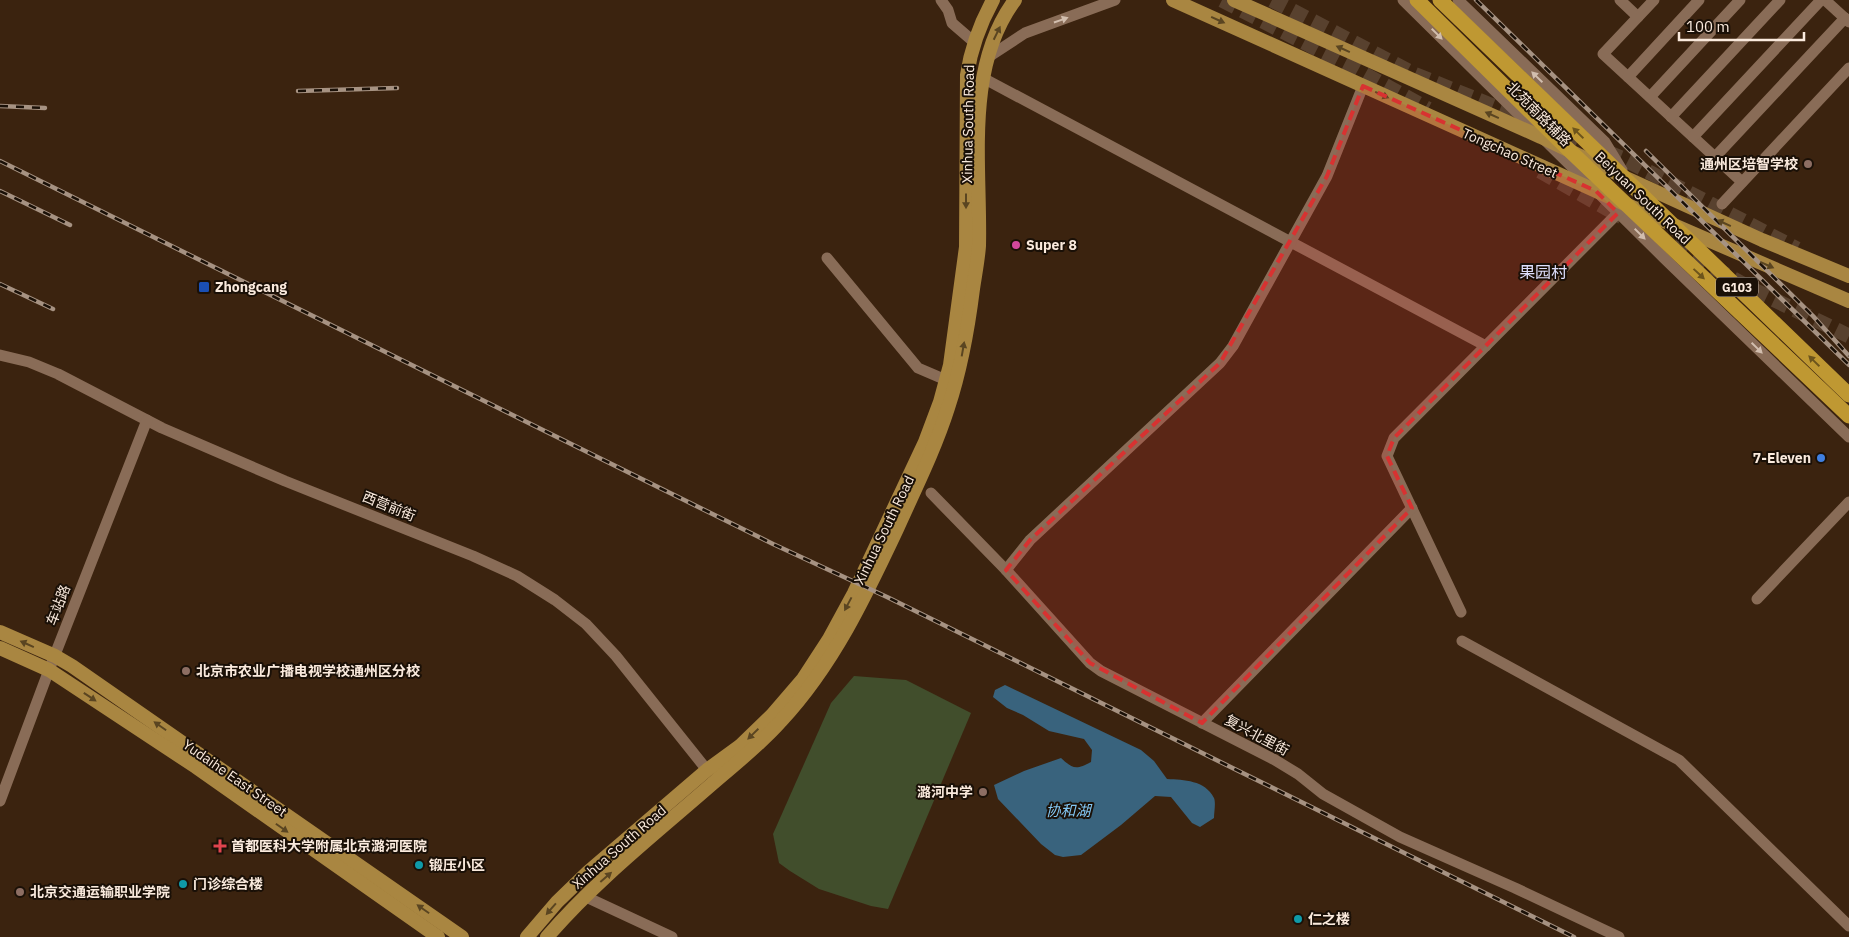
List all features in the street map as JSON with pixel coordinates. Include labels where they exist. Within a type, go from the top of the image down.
[{"type":"highway","name":"Beiyuan South Road","points":[[1417,0],[1568,149],[1622,208],[1849,416]]},
{"type":"highway","name":"Beiyuan South Road","points":[[1440,0],[1849,395]]},
{"type":"main road","name":"Xinhua South Road","points":[[527,937],[556,902],[588,872],[707,770],[740,746],[772,715],[803,679],[829,639],[854,593],[926,442],[946,380],[959,308],[966,247],[967,75],[974,42],[993,0]]},
{"type":"main road","name":"Xinhua South Road","points":[[547,937],[584,896],[781,722],[812,684],[839,644],[864,599],[934,446],[960,368],[979,248],[979,142],[983,78],[994,38],[1014,0]]},
{"type":"main road","name":"Tongchao Street","points":[[1173,0],[1596,191],[1622,208],[1669,223],[1849,301]]},
{"type":"main road","name":"Tongchao Street","points":[[1234,0],[1568,149],[1626,178],[1762,240],[1849,276]]},
{"type":"main road","name":"Yudaihe East Street","points":[[0,632],[54,656],[142,714],[462,937]]},
{"type":"main road","name":"Yudaihe East Street","points":[[0,648],[49,670],[196,767],[438,937]]},
{"type":"street","points":[[941,0],[948,10],[952,23],[974,42]]},
{"type":"street","points":[[987,58],[1025,33],[1115,0]]},
{"type":"street","name":"北苑南路辅路","points":[[1402,0],[1596,191]]},
{"type":"street","name":"北苑南路辅路","points":[[1458,0],[1605,142],[1626,178]]},
{"type":"street","points":[[1620,0],[1638,17]]},
{"type":"street","points":[[1654,0],[1603,54],[1742,182]]},
{"type":"street","points":[[1628,77],[1699,0]]},
{"type":"street","points":[[1650,97],[1740,0]]},
{"type":"street","points":[[1671,117],[1780,0]]},
{"type":"street","points":[[1693,137],[1821,0]]},
{"type":"street","points":[[1715,157],[1847,20],[1825,0]]},
{"type":"street","points":[[1722,204],[1849,68]]},
{"type":"street","points":[[983,78],[1486,346]]},
{"type":"street","points":[[1006,570],[1030,540],[1220,363],[1233,346],[1327,176],[1363,86]]},
{"type":"street","points":[[1461,612],[1387,456],[1389,447],[1394,438],[1622,208],[1849,437]]},
{"type":"street","points":[[827,258],[918,368],[946,380]]},
{"type":"street","name":"西营前街","points":[[0,354],[29,362],[58,374],[147,420],[285,481],[473,556],[517,576],[555,600],[586,624],[616,656],[707,770]]},
{"type":"street","name":"车站路","points":[[0,801],[54,656],[147,420]]},
{"type":"street","name":"复兴北里街","points":[[931,493],[1006,570],[1090,663],[1101,671],[1275,760],[1298,774],[1323,794],[1400,837],[1550,904],[1618,937]]},
{"type":"street","points":[[1757,599],[1849,502]]},
{"type":"street","points":[[1202,722],[1412,508]]},
{"type":"street","points":[[1462,641],[1680,760],[1849,926]]},
{"type":"street","points":[[584,896],[672,937]]},
{"type":"highlighted area","points":[[1363,86],[1596,191],[1618,213],[1394,438],[1387,456],[1412,508],[1202,723],[1090,663],[1006,570],[1030,540],[1220,363],[1327,176]]},
{"type":"green space","points":[[854,676],[906,680],[971,713],[888,909],[871,906],[819,889],[790,871],[779,863],[773,834],[831,703]]},
{"type":"water","name":"协和湖","points":[[1005,685],[1141,750],[1154,761],[1167,779],[1200,784],[1214,798],[1214,818],[1200,827],[1192,823],[1171,797],[1155,796],[1081,855],[1063,857],[1055,855],[1041,844],[998,799],[994,785],[1024,771],[1061,758],[1072,766],[1082,766],[1091,762],[1092,750],[1084,739],[1049,731],[1023,715],[1007,708],[993,697],[995,690]]},
{"type":"tunnel","points":[[1222,0],[1428,109]]},
{"type":"tunnel","points":[[1272,0],[1414,74],[1624,159],[1797,249]]},
{"type":"tunnel","points":[[1540,171],[1622,217]]},
{"type":"tunnel","points":[[1673,245],[1748,287],[1849,336]]},
{"type":"railway","points":[[1476,0],[1849,365]]},
{"type":"railway","points":[[298,91],[397,88]]},
{"type":"railway","points":[[0,106],[45,108]]},
{"type":"railway","points":[[1646,151],[1813,316],[1849,356]]},
{"type":"railway","points":[[0,161],[773,544],[887,597],[1574,937]]},
{"type":"railway","points":[[0,191],[70,225]]},
{"type":"railway","points":[[0,284],[53,309]]},
{"type":"place","name":"通州区培智学校","points":[[1808,164]]},
{"type":"place","name":"Super 8","points":[[1016,245]]},
{"type":"place","name":"Zhongcang","points":[[204,287]]},
{"type":"place","name":"7-Eleven","points":[[1821,458]]},
{"type":"place","name":"北京市农业广播电视学校通州区分校","points":[[186,671]]},
{"type":"place","name":"潞河中学","points":[[983,792]]},
{"type":"place","name":"首都医科大学附属北京潞河医院","points":[[220,846]]},
{"type":"place","name":"锻压小区","points":[[419,865]]},
{"type":"place","name":"门诊综合楼","points":[[183,884]]},
{"type":"place","name":"北京交通运输职业学院","points":[[20,892]]},
{"type":"place","name":"仁之楼","points":[[1298,919]]},
{"type":"district","name":"果园村","points":[[1543,272]]}]
